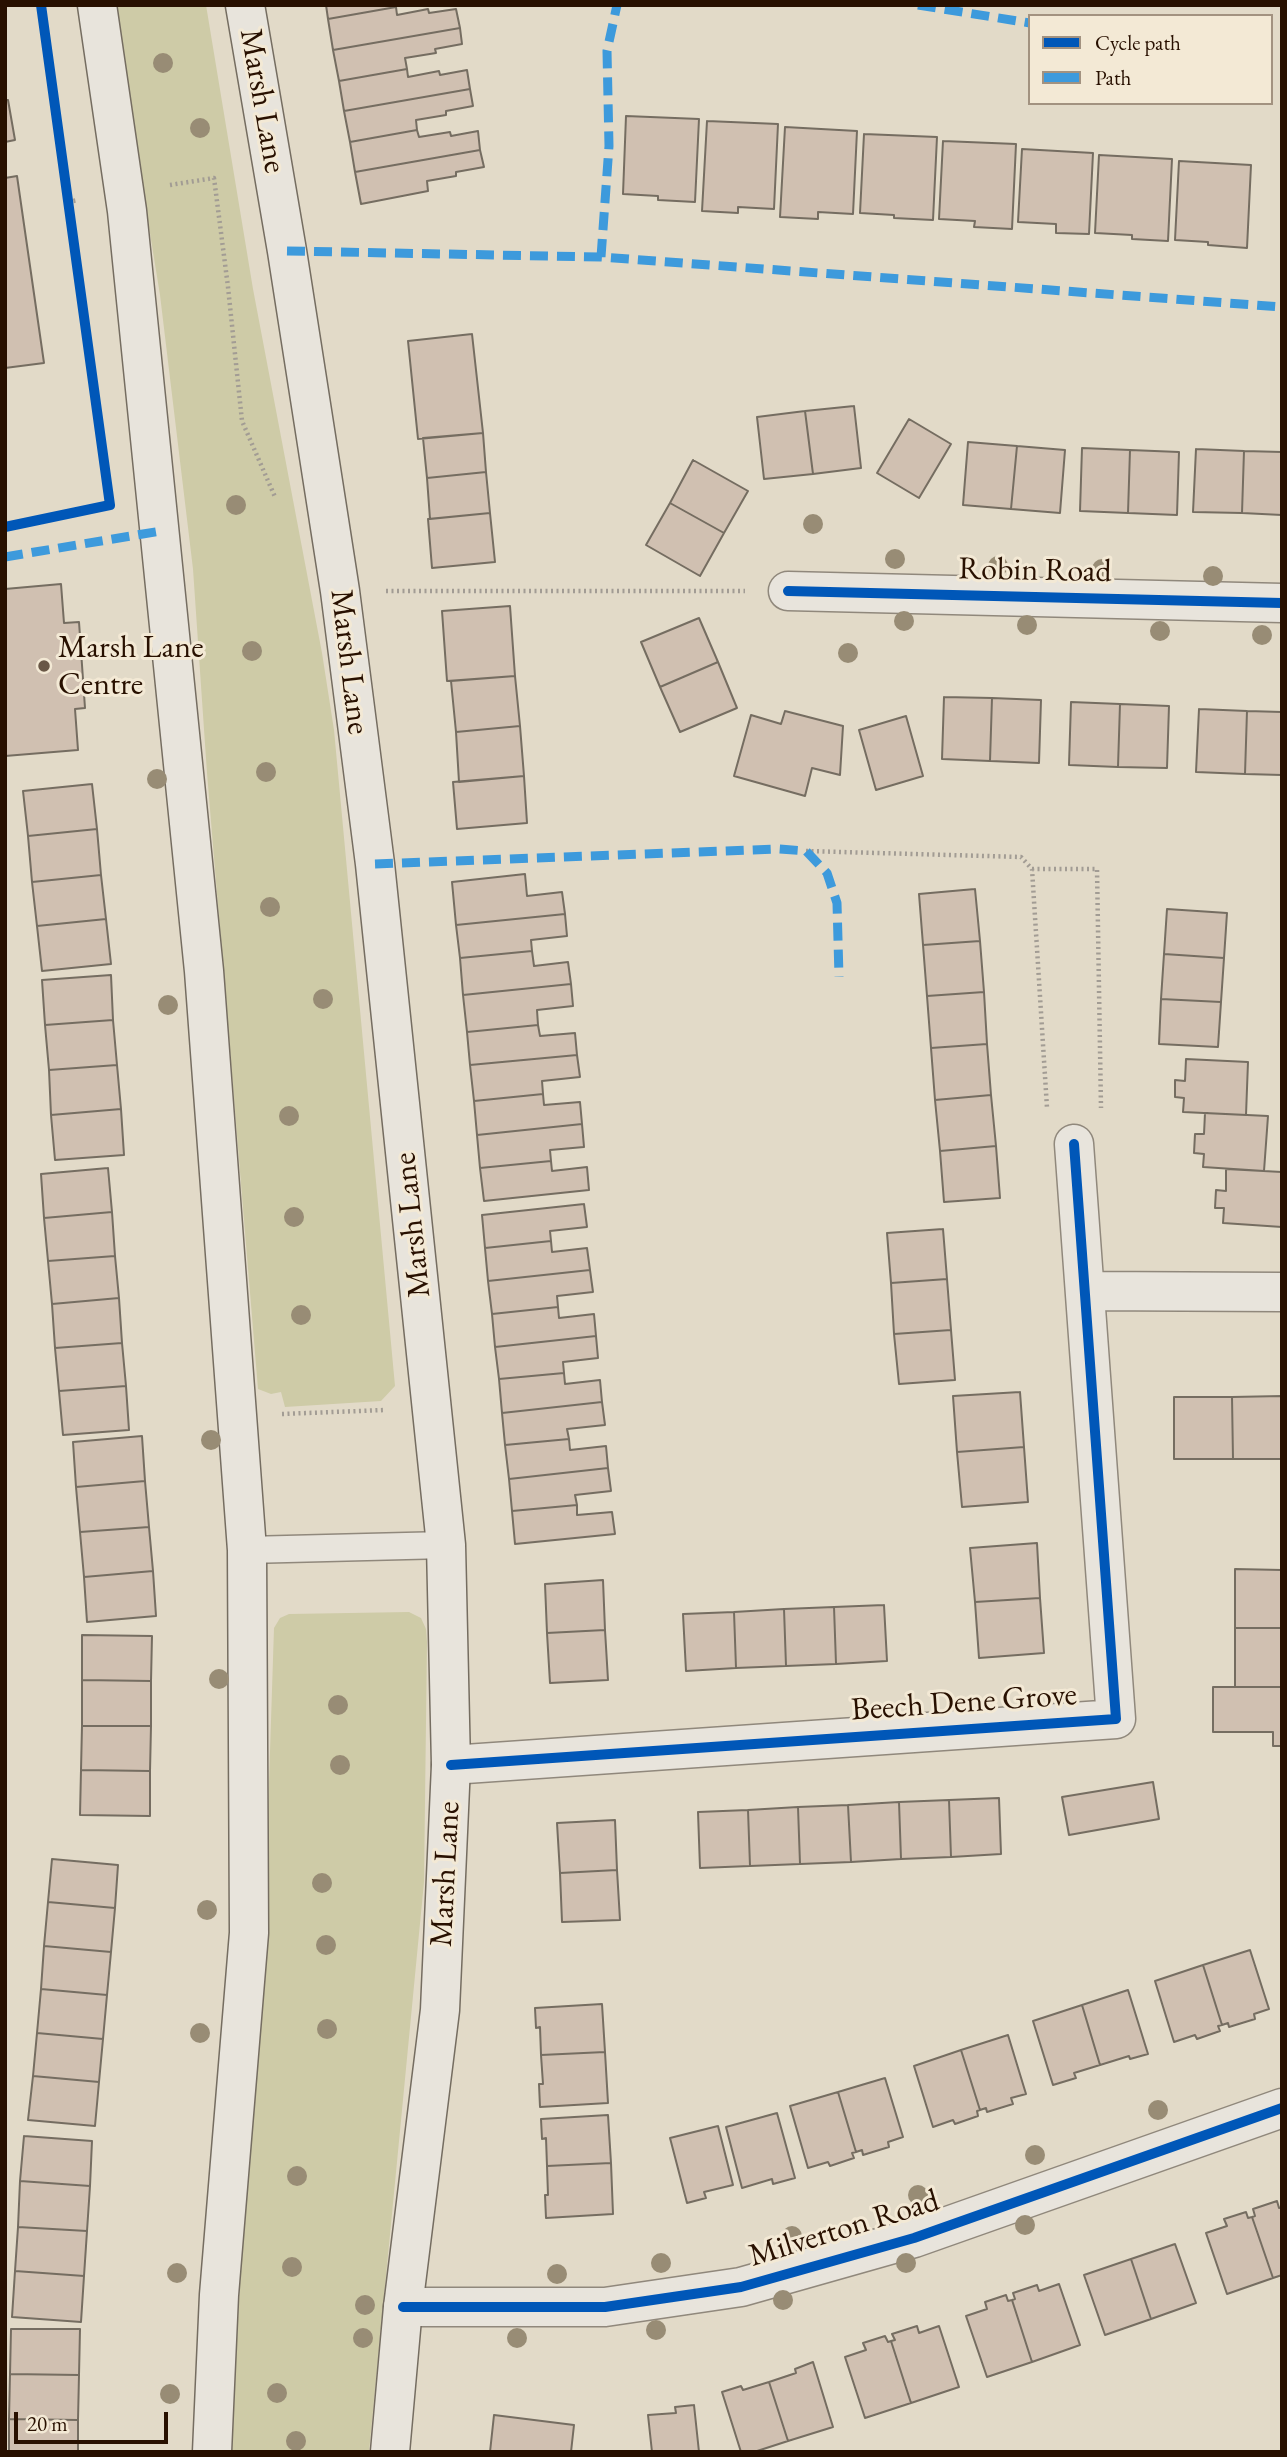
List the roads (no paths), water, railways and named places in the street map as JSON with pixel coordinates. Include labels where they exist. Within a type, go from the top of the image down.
[{"type":"main road","points":[[97,5],[124,192],[204,971],[247,1550],[249,1933],[219,2295],[212,2452]]},
{"type":"main road","name":"Marsh Lane","points":[[245,5],[340,591],[375,864],[446,1545],[451,1765],[439,2010],[403,2306],[390,2452]]},
{"type":"main road","name":"Robin Road","points":[[788,591],[1282,603]]},
{"type":"main road","name":"Beech Dene Grove","points":[[451,1765],[1116,1719],[1074,1144]]},
{"type":"main road","points":[[1086,1291],[1282,1292]]},
{"type":"main road","name":"Milverton Road","points":[[403,2306],[605,2307],[741,2287],[914,2238],[1282,2108]]},
{"type":"lane","points":[[247,1550],[446,1545]]},
{"type":"place","name":"Marsh Lane Centre","points":[[44,666]]}]
